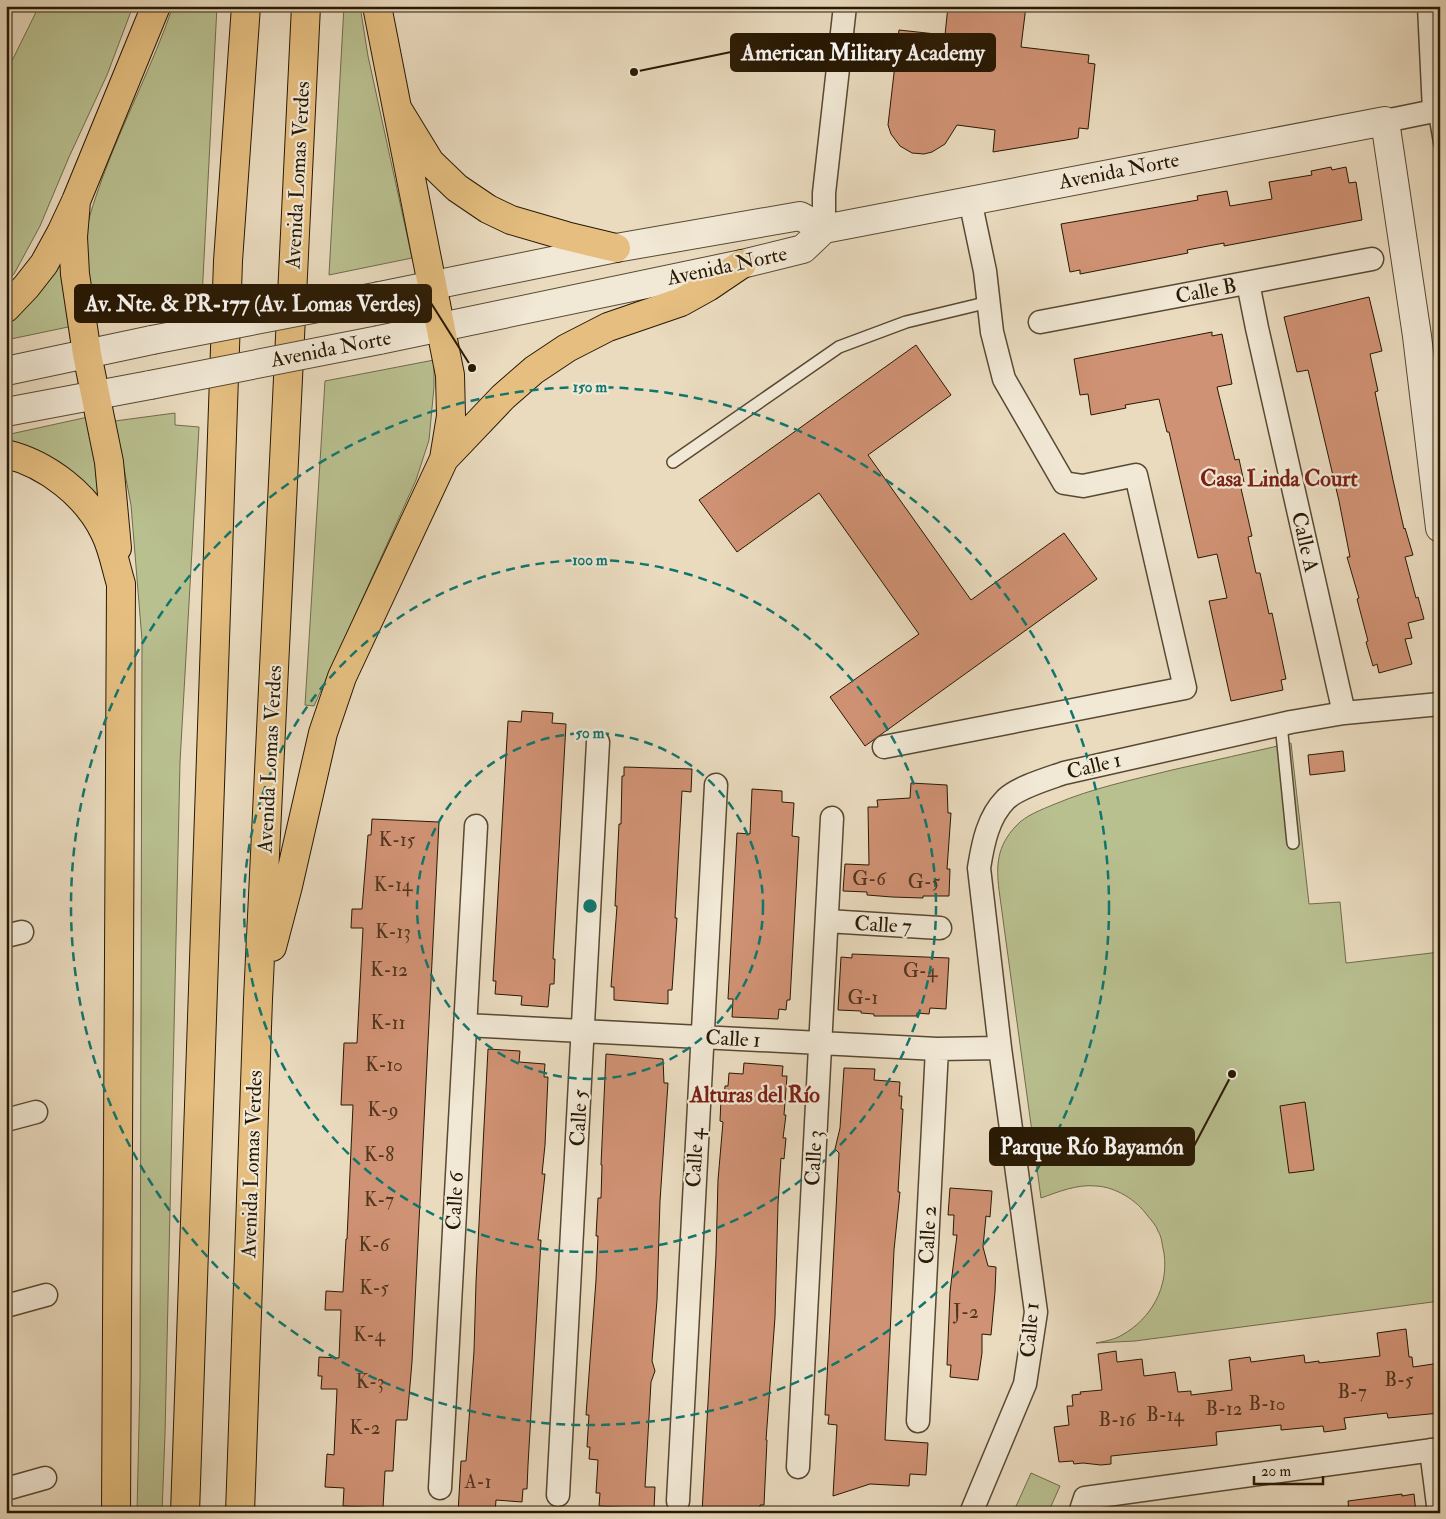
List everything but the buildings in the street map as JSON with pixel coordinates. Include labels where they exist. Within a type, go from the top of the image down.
[{"type":"highway","points":[[6,308],[44,264],[76,200],[156,6]]},
{"type":"highway","points":[[185,1513],[228,260],[246,6]]},
{"type":"highway","name":"Avenida Lomas Verdes","points":[[240,1513],[258,999],[306,6]]},
{"type":"highway","points":[[258,999],[288,886],[323,733],[342,677],[444,460],[450,416],[450,375],[377,6]]},
{"type":"highway","points":[[397,108],[430,162],[457,188],[488,209],[511,220],[616,248]]},
{"type":"highway","points":[[76,200],[73,237],[75,274],[87,354],[109,462],[121,584],[116,1513]]},
{"type":"highway","points":[[444,460],[503,397],[534,370],[567,348],[608,327],[681,302],[708,287],[742,264]]},
{"type":"highway","points":[[6,454],[43,468],[87,503],[106,534],[121,584]]},
{"type":"street","points":[[824,230],[824,193],[845,6]]},
{"type":"street","points":[[1429,6],[1434,111],[1385,121],[1417,336],[1440,528]]},
{"type":"street","name":"Avenida Norte","points":[[6,412],[379,340],[742,264],[803,249],[824,230],[970,200],[1385,121]]},
{"type":"street","points":[[884,748],[1185,688],[1136,475],[1083,486],[1064,483],[1004,378],[992,332],[985,270],[970,200]]},
{"type":"street","name":"Avenida Norte","points":[[6,371],[152,340],[616,248],[800,216],[824,230]]},
{"type":"street","name":"Calle B","points":[[1040,322],[1372,258]]},
{"type":"street","name":"Calle A","points":[[1248,282],[1344,713]]},
{"type":"street","name":"Calle 1","points":[[972,1513],[1025,1384],[1036,1312],[1000,1048],[979,868],[983,844],[990,821],[1007,798],[1028,786],[1064,773],[1281,724],[1344,713],[1440,704]]},
{"type":"street","name":"Calle 5","points":[[558,1495],[598,742]]},
{"type":"street","name":"Calle 4","points":[[678,1502],[701,1037],[716,785]]},
{"type":"street","name":"Calle 3","points":[[798,1468],[832,818]]},
{"type":"street","name":"Calle 6","points":[[440,1488],[476,826]]},
{"type":"street","name":"Calle 7","points":[[827,922],[940,928]]},
{"type":"street","name":"Calle 1","points":[[465,1025],[937,1049],[1000,1048]]},
{"type":"street","name":"Calle 2","points":[[918,1421],[937,1049]]},
{"type":"street","points":[[6,1120],[36,1112]]},
{"type":"street","points":[[6,1306],[46,1295]]},
{"type":"street","points":[[1083,1506],[1224,1478],[1435,1449],[1439,1513]]},
{"type":"street","points":[[6,1489],[45,1478]]},
{"type":"lane","points":[[1434,111],[1440,145]]},
{"type":"lane","points":[[673,462],[839,347],[906,322],[989,302]]},
{"type":"lane","points":[[1281,724],[1293,843]]},
{"type":"green space","points":[[39,6],[133,6],[107,75],[40,226],[14,274],[6,282],[6,73]]},
{"type":"green space","points":[[173,6],[217,6],[202,298],[95,320],[84,249],[88,223],[110,157]]},
{"type":"green space","points":[[344,6],[360,6],[368,56],[412,258],[329,275]]},
{"type":"green space","points":[[63,257],[73,326],[6,340],[6,323],[31,300]]},
{"type":"green space","points":[[434,360],[434,387],[429,440],[416,480],[314,706],[305,705],[325,381]]},
{"type":"green space","points":[[175,413],[175,425],[199,427],[180,762],[165,1434],[162,1513],[137,1513],[140,1379],[142,640],[131,505],[115,421]]},
{"type":"green space","points":[[88,417],[108,512],[6,442],[6,435]]},
{"type":"green space","points":[[1291,743],[1309,904],[1340,902],[1346,963],[1440,952],[1440,1301],[1135,1341],[1096,1343],[1122,1335],[1142,1320],[1149,1311],[1161,1290],[1165,1266],[1164,1253],[1156,1227],[1142,1209],[1125,1195],[1103,1187],[1082,1186],[1041,1198],[999,890],[998,864],[1001,848],[1010,833],[1024,819],[1069,798],[1127,781]]},
{"type":"green space","points":[[1031,1473],[1060,1486],[1048,1513],[1013,1513]]},
{"type":"place","name":"American Military Academy","points":[[634,72]]},
{"type":"place","name":"Av. Nte. & PR-177 (Av. Lomas Verdes)","points":[[472,368]]},
{"type":"place","name":"Parque Río Bayamón","points":[[1232,1074]]},
{"type":"district","name":"Casa Linda Court","points":[[1279,479]]},
{"type":"district","name":"Alturas del Río","points":[[755,1095]]}]
